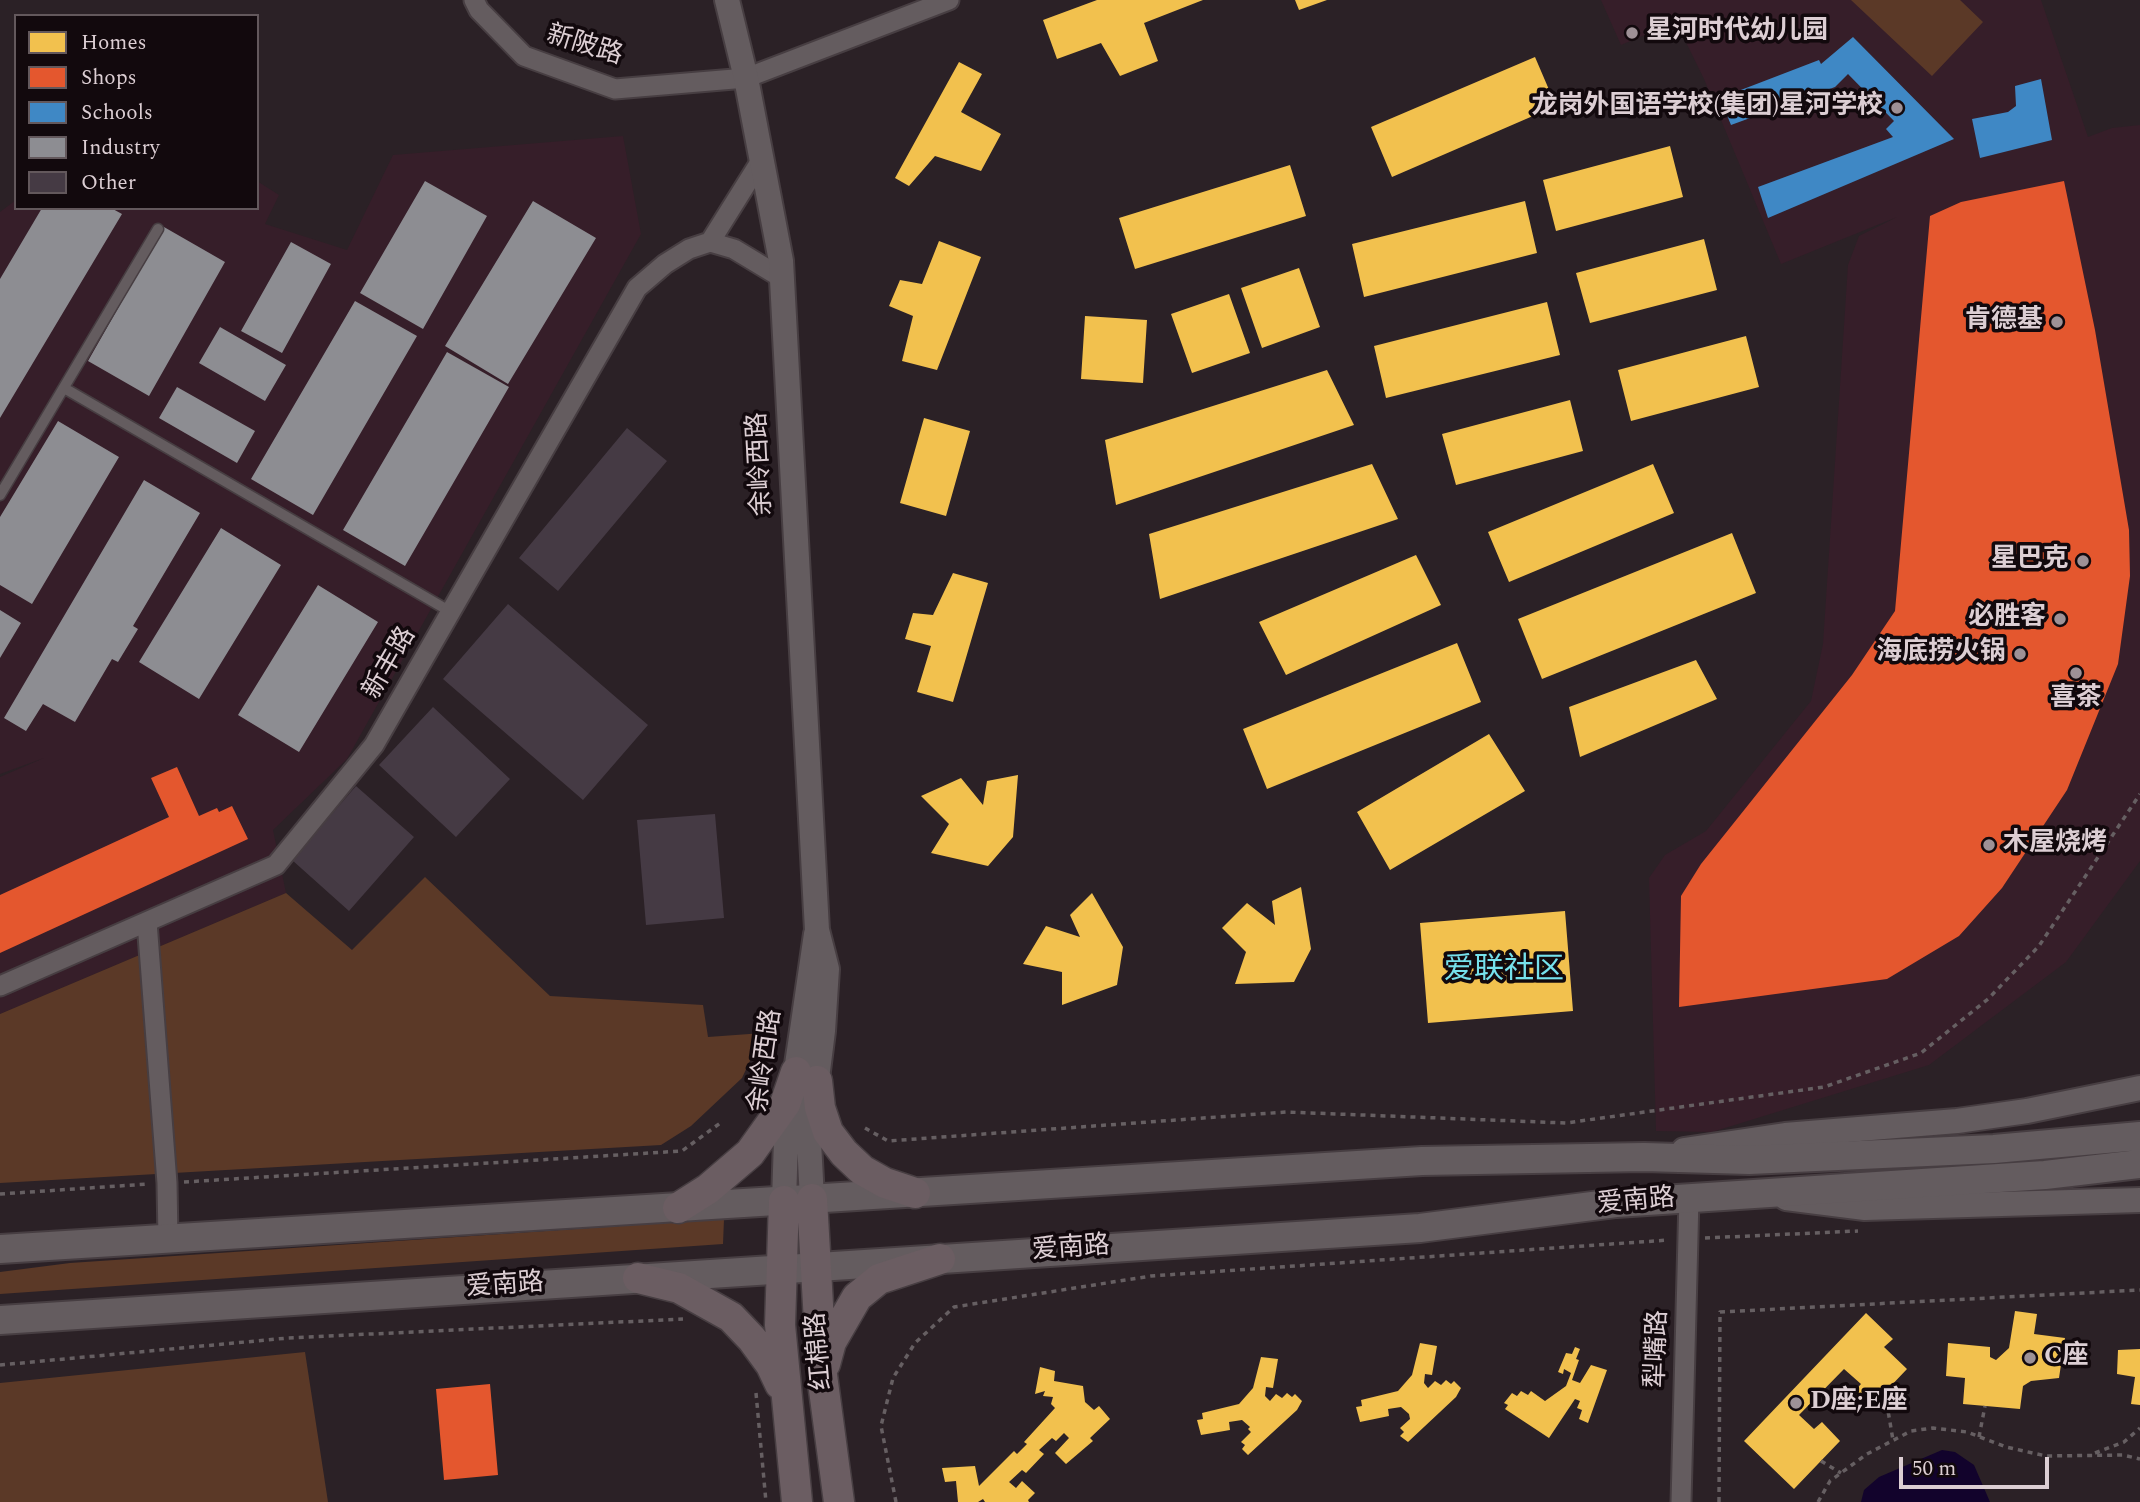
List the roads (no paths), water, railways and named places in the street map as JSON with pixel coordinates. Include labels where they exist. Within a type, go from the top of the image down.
[{"type":"main road","points":[[678,1208],[708,1189],[750,1153],[806,1077],[828,1132],[844,1153],[862,1170],[885,1183],[915,1193]]},
{"type":"main road","name":"爱南路","points":[[0,1249],[1423,1161],[1644,1157],[1763,1159],[1994,1149],[2136,1136]]},
{"type":"main road","name":"爱南路","points":[[0,1320],[1420,1228],[1616,1203],[2045,1175],[2140,1164]]},
{"type":"main road","name":"红棉路","points":[[798,1200],[816,1267],[822,1375],[839,1502]]},
{"type":"main road","name":"红棉路","points":[[797,1502],[780,1325],[782,1269],[798,1200]]},
{"type":"main road","points":[[822,1375],[831,1342],[857,1297],[879,1279],[940,1259]]},
{"type":"main road","points":[[638,1278],[679,1288],[730,1317],[771,1365],[786,1398]]},
{"type":"street","name":"新陂路","points":[[474,0],[479,10],[524,56],[615,89],[746,78],[949,0]]},
{"type":"street","name":"余岭西路","points":[[727,0],[746,78],[782,278],[817,930],[808,974],[806,1077],[786,1140],[798,1200]]},
{"type":"street","points":[[762,159],[710,242],[734,249],[782,278]]},
{"type":"street","name":"新丰路","points":[[0,986],[276,865],[374,746],[636,288],[665,264],[689,249],[710,242]]},
{"type":"street","points":[[147,922],[167,1183],[168,1239]]},
{"type":"street","points":[[1644,1157],[1750,1139],[1897,1127],[2027,1111],[2140,1088]]},
{"type":"street","points":[[1755,1193],[1823,1205],[1865,1208],[2140,1200]]},
{"type":"street","name":"犁嘴路","points":[[1681,1502],[1689,1198]]},
{"type":"lane","points":[[0,495],[159,229]]},
{"type":"lane","points":[[64,388],[451,612]]},
{"type":"place","name":"星河时代幼儿园","points":[[1632,33]]},
{"type":"place","name":"龙岗外国语学校(集团)星河学校","points":[[1897,108]]},
{"type":"place","name":"肯德基","points":[[2057,322]]},
{"type":"place","name":"星巴克","points":[[2083,561]]},
{"type":"place","name":"必胜客","points":[[2060,619]]},
{"type":"place","name":"海底捞火锅","points":[[2020,654]]},
{"type":"place","name":"喜茶","points":[[2076,673]]},
{"type":"place","name":"木屋烧烤","points":[[1989,845]]},
{"type":"place","name":"C座","points":[[2030,1358]]},
{"type":"place","name":"D座;E座","points":[[1796,1403]]},
{"type":"district","name":"爱联社区","points":[[1504,972]]}]
